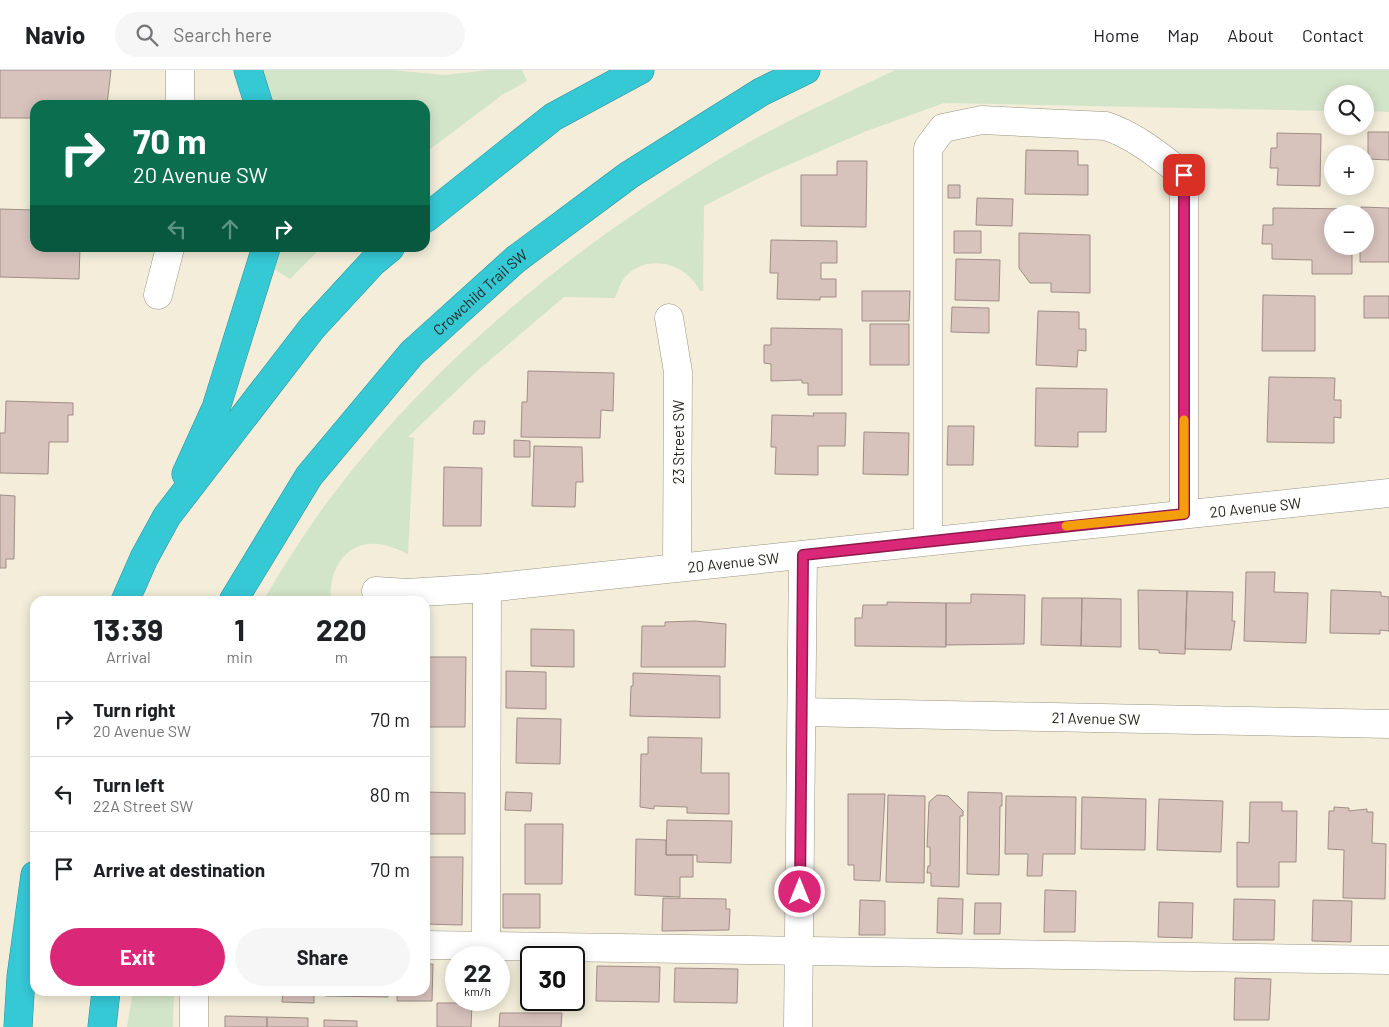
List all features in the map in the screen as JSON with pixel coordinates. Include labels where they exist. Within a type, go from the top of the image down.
[{"type":"highway","points":[[248,70],[257,100]]},
{"type":"highway","points":[[430,215],[553,117],[640,70]]},
{"type":"highway","name":"Crowchild Trail SW","points":[[236,596],[309,476],[412,353],[516,259],[629,175],[761,92],[806,70]]},
{"type":"highway","points":[[127,596],[144,558],[167,516],[216,408],[265,252]]},
{"type":"highway","points":[[167,516],[312,328],[373,262],[385,252]]},
{"type":"highway","points":[[18,1027],[21,977],[30,911]]},
{"type":"highway","points":[[102,1027],[105,996]]},
{"type":"street","points":[[180,70],[180,100]]},
{"type":"street","points":[[928,540],[928,148],[943,128],[982,120],[1106,126],[1138,140],[1184,175],[1184,514]]},
{"type":"street","points":[[158,295],[169,252]]},
{"type":"street","name":"23 Street SW","points":[[669,318],[678,372],[677,567]]},
{"type":"street","name":"20 Avenue SW","points":[[376,591],[407,594],[487,588],[928,540],[1389,493]]},
{"type":"street","points":[[798,1027],[803,555]]},
{"type":"street","points":[[430,945],[486,946],[487,588]]},
{"type":"street","name":"21 Avenue SW","points":[[802,712],[1389,724]]},
{"type":"street","points":[[510,946],[1389,960]]},
{"type":"street","points":[[194,996],[194,1027]]},
{"type":"green space","points":[[262,70],[391,70],[445,75],[489,70],[522,70],[527,81],[502,95],[430,149],[430,100],[271,100]]},
{"type":"green space","points":[[895,70],[1389,70],[1389,112],[1374,111],[1374,85],[1324,85],[1324,111],[944,103],[864,132],[763,176],[704,206],[703,291],[700,291],[686,274],[677,268],[655,263],[634,269],[620,284],[615,298],[564,297],[477,371],[408,437],[414,438],[408,554],[378,544],[366,544],[347,553],[341,561],[332,579],[331,596],[266,596],[315,519],[376,441],[468,346],[569,261],[622,222],[733,151],[773,129]]},
{"type":"green space","points":[[280,252],[317,252],[290,279],[275,270]]},
{"type":"green space","points":[[132,996],[174,996],[173,1027],[127,1027]]},
{"type":"building","points":[[0,70],[111,70],[108,100],[30,100],[30,118],[0,118]]},
{"type":"building","points":[[1374,132],[1389,132],[1389,160],[1374,159],[1374,145],[1368,145],[1368,135],[1374,135]]},
{"type":"building","points":[[1277,133],[1321,134],[1320,186],[1277,185],[1278,168],[1270,168],[1271,148],[1277,148]]},
{"type":"building","points":[[1026,150],[1078,151],[1078,165],[1088,165],[1088,195],[1025,194]]},
{"type":"building","points":[[837,161],[867,161],[866,227],[801,226],[801,175],[837,175]]},
{"type":"building","points":[[948,185],[960,185],[960,198],[948,198]]},
{"type":"building","points":[[977,198],[1013,199],[1012,226],[976,225]]},
{"type":"building","points":[[1374,207],[1389,208],[1389,262],[1360,262],[1360,255],[1374,255]]},
{"type":"building","points":[[1273,208],[1324,209],[1324,255],[1352,255],[1352,274],[1312,274],[1312,260],[1272,259],[1272,244],[1262,244],[1263,225],[1273,225]]},
{"type":"building","points":[[0,209],[30,210],[30,252],[80,252],[79,279],[0,277]]},
{"type":"building","points":[[954,231],[981,231],[981,253],[954,253]]},
{"type":"building","points":[[1019,233],[1090,235],[1090,293],[1051,292],[1051,283],[1030,283],[1019,268]]},
{"type":"building","points":[[771,240],[837,241],[837,263],[821,263],[821,279],[836,279],[836,297],[820,297],[820,300],[777,299],[778,273],[770,273]]},
{"type":"building","points":[[956,259],[1000,260],[999,301],[955,300]]},
{"type":"building","points":[[862,291],[910,291],[909,321],[862,321]]},
{"type":"building","points":[[1263,295],[1315,296],[1315,351],[1262,351]]},
{"type":"building","points":[[1364,296],[1389,296],[1389,318],[1364,318]]},
{"type":"building","points":[[952,307],[989,308],[989,333],[951,332]]},
{"type":"building","points":[[1038,311],[1079,312],[1079,329],[1086,329],[1086,351],[1078,350],[1077,367],[1036,365]]},
{"type":"building","points":[[870,324],[909,324],[909,365],[870,365]]},
{"type":"building","points":[[771,328],[842,329],[842,395],[808,395],[808,383],[802,383],[802,380],[771,381],[771,364],[764,363],[764,345],[771,345]]},
{"type":"building","points":[[528,371],[614,373],[613,411],[601,410],[600,438],[521,437],[522,402],[527,402]]},
{"type":"building","points":[[1269,377],[1335,378],[1334,400],[1341,400],[1341,418],[1334,417],[1334,443],[1267,442]]},
{"type":"building","points":[[1036,388],[1107,389],[1106,432],[1078,432],[1078,447],[1035,446]]},
{"type":"building","points":[[6,401],[73,403],[73,415],[68,415],[68,442],[49,442],[48,474],[0,473],[0,433],[5,433]]},
{"type":"building","points":[[813,413],[846,413],[845,446],[818,446],[818,475],[775,474],[776,447],[771,447],[772,415],[814,416]]},
{"type":"building","points":[[474,421],[485,421],[484,434],[473,434]]},
{"type":"building","points":[[948,426],[974,426],[973,465],[947,465]]},
{"type":"building","points":[[864,432],[909,433],[908,475],[863,474]]},
{"type":"building","points":[[514,440],[530,441],[530,457],[514,457]]},
{"type":"building","points":[[534,446],[582,447],[583,482],[576,482],[575,507],[532,506]]},
{"type":"building","points":[[444,467],[482,468],[481,526],[443,526]]},
{"type":"building","points":[[0,495],[15,496],[14,559],[6,559],[6,568],[0,568]]},
{"type":"building","points":[[1246,572],[1275,572],[1274,592],[1308,593],[1306,643],[1244,641]]},
{"type":"building","points":[[1138,590],[1187,591],[1185,654],[1159,653],[1159,650],[1139,649]]},
{"type":"building","points":[[1331,590],[1381,592],[1381,596],[1389,597],[1389,631],[1380,630],[1380,634],[1330,633]]},
{"type":"building","points":[[1187,591],[1233,592],[1232,621],[1235,621],[1231,650],[1185,649]]},
{"type":"building","points":[[971,594],[1025,595],[1024,644],[946,645],[946,603],[971,603]]},
{"type":"building","points":[[1042,598],[1082,598],[1081,646],[1041,645]]},
{"type":"building","points":[[1082,598],[1121,599],[1121,647],[1081,646]]},
{"type":"building","points":[[887,602],[946,603],[946,647],[855,646],[855,618],[862,618],[863,605],[887,605]]},
{"type":"building","points":[[695,621],[726,624],[725,667],[641,667],[642,626],[665,626],[665,622]]},
{"type":"building","points":[[531,629],[574,630],[574,667],[531,666]]},
{"type":"building","points":[[430,657],[466,657],[465,727],[430,727]]},
{"type":"building","points":[[506,671],[546,672],[546,709],[506,708]]},
{"type":"building","points":[[633,673],[720,676],[720,718],[630,716]]},
{"type":"building","points":[[517,718],[561,719],[560,764],[516,763]]},
{"type":"building","points":[[648,737],[702,738],[701,773],[729,773],[729,814],[687,813],[687,807],[654,806],[654,809],[640,807],[641,754],[648,754]]},
{"type":"building","points":[[430,792],[465,793],[465,834],[430,834]]},
{"type":"building","points":[[506,792],[532,793],[531,811],[505,810]]},
{"type":"building","points":[[968,792],[1002,793],[1002,806],[1000,806],[999,875],[967,874]]},
{"type":"building","points":[[848,794],[885,794],[880,881],[854,880],[854,865],[848,865]]},
{"type":"building","points":[[888,795],[925,796],[924,883],[886,882]]},
{"type":"building","points":[[937,795],[948,796],[963,811],[963,816],[960,816],[959,887],[931,886],[931,873],[927,873],[928,866],[930,866],[930,847],[927,847],[929,802]]},
{"type":"building","points":[[1006,796],[1076,797],[1075,854],[1043,854],[1042,876],[1027,876],[1028,854],[1005,854]]},
{"type":"building","points":[[1082,797],[1146,799],[1145,850],[1081,849]]},
{"type":"building","points":[[1159,799],[1223,801],[1221,852],[1157,850]]},
{"type":"building","points":[[1250,802],[1282,802],[1282,811],[1297,811],[1296,862],[1279,862],[1279,887],[1237,887],[1237,842],[1249,843]]},
{"type":"building","points":[[1334,807],[1349,808],[1349,811],[1367,809],[1367,812],[1373,812],[1372,843],[1386,844],[1385,899],[1343,898],[1344,850],[1328,849],[1329,811],[1334,811]]},
{"type":"building","points":[[667,820],[732,821],[731,863],[697,862],[697,855],[666,855]]},
{"type":"building","points":[[525,824],[563,824],[562,884],[525,884]]},
{"type":"building","points":[[636,839],[666,840],[666,855],[693,855],[693,877],[680,877],[680,897],[635,895]]},
{"type":"building","points":[[430,857],[463,857],[462,925],[430,924]]},
{"type":"building","points":[[1045,890],[1076,891],[1075,932],[1044,932]]},
{"type":"building","points":[[503,894],[540,894],[540,928],[503,928]]},
{"type":"building","points":[[663,898],[726,899],[726,909],[730,909],[729,930],[662,931]]},
{"type":"building","points":[[938,898],[963,899],[962,934],[937,933]]},
{"type":"building","points":[[1234,899],[1275,900],[1274,940],[1233,940]]},
{"type":"building","points":[[860,900],[885,901],[885,935],[859,935]]},
{"type":"building","points":[[1313,900],[1352,901],[1351,942],[1312,941]]},
{"type":"building","points":[[1159,902],[1193,903],[1192,938],[1158,937]]},
{"type":"building","points":[[975,903],[1001,903],[1000,934],[974,934]]},
{"type":"building","points":[[430,964],[433,964],[432,1001],[397,1001],[397,996],[430,996]]},
{"type":"building","points":[[597,966],[660,967],[659,1002],[596,1001]]},
{"type":"building","points":[[675,968],[738,969],[737,1003],[674,1002]]},
{"type":"building","points":[[1235,978],[1271,979],[1269,1020],[1234,1020]]},
{"type":"building","points":[[283,996],[314,996],[314,1003],[282,1002]]},
{"type":"building","points":[[325,996],[388,996],[388,997]]},
{"type":"building","points":[[437,1003],[445,1003],[445,1011],[472,1011],[471,1027],[437,1027]]},
{"type":"building","points":[[500,1013],[562,1013],[561,1027],[499,1027]]},
{"type":"building","points":[[225,1016],[267,1017],[267,1027],[225,1027]]},
{"type":"building","points":[[267,1017],[308,1018],[308,1027],[267,1027]]},
{"type":"building","points":[[324,1020],[357,1021],[357,1027],[324,1027]]},
{"type":"slow traffic","points":[[1066,526],[1184,514],[1184,420]]},
{"type":"route","points":[[800,892],[803,555],[1184,514],[1184,175]]}]
